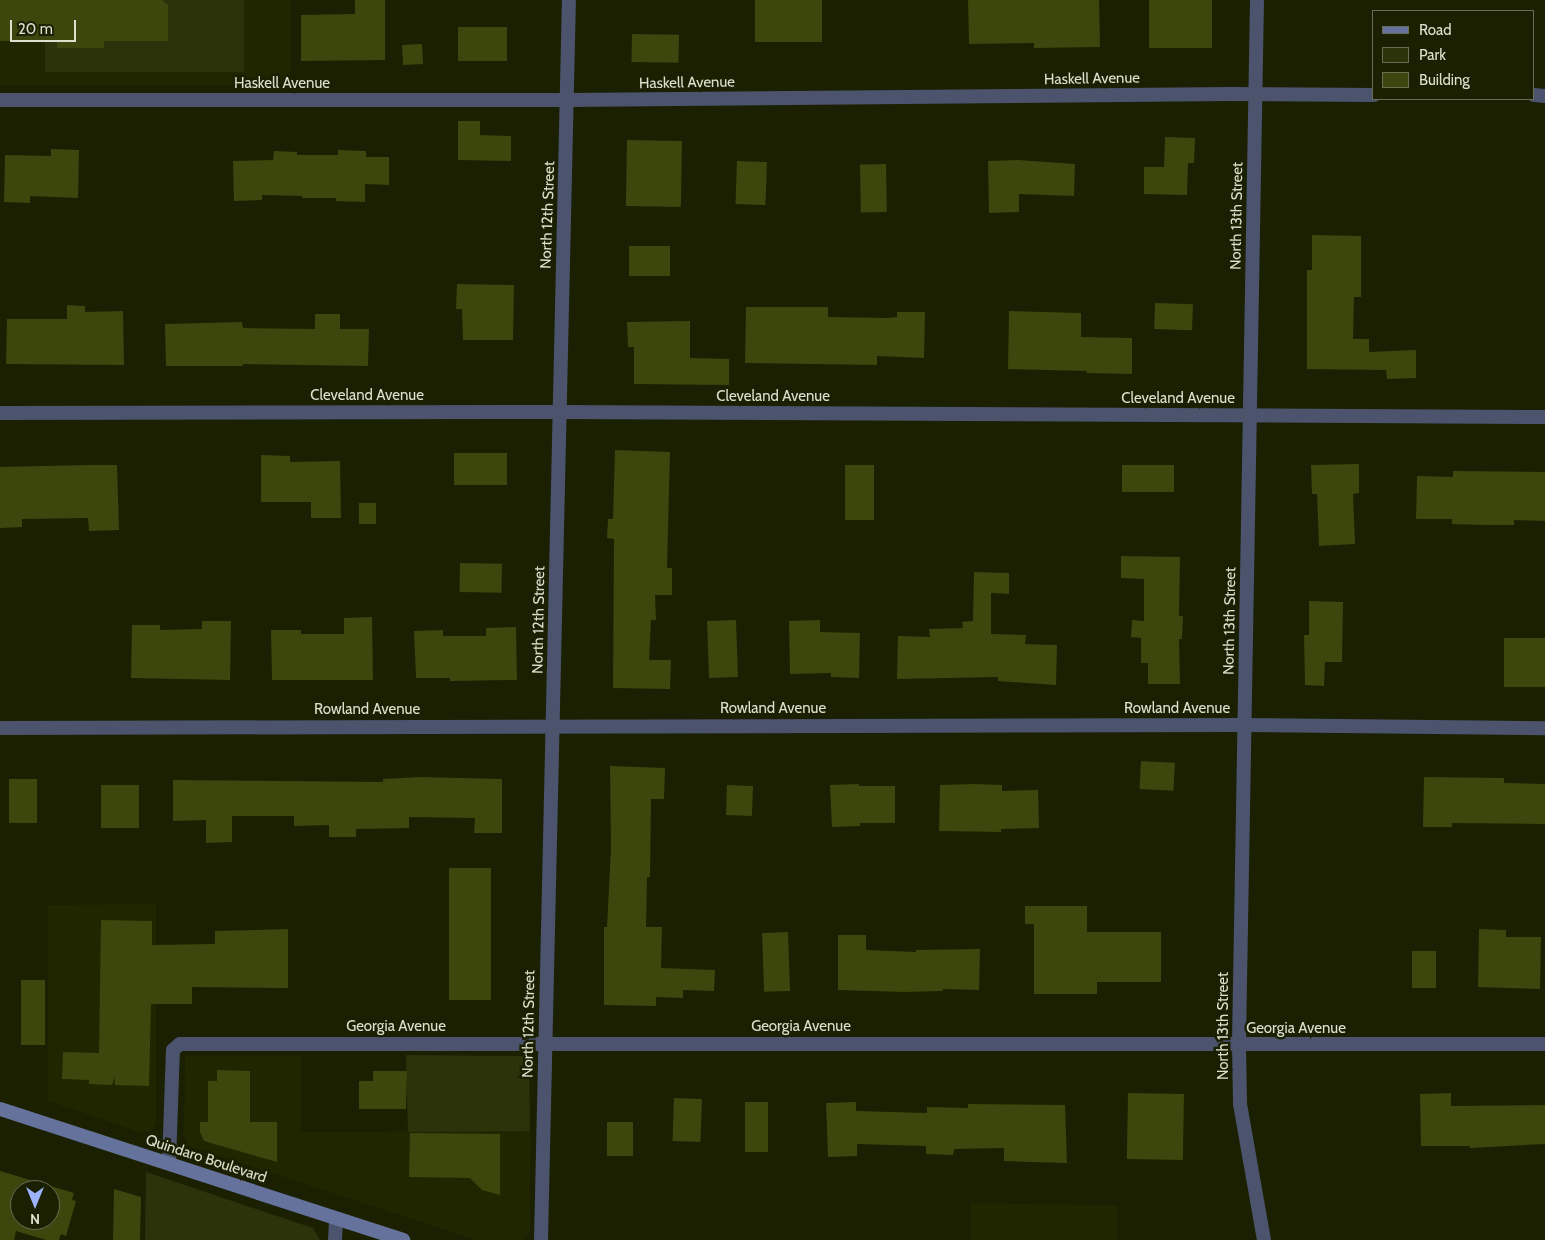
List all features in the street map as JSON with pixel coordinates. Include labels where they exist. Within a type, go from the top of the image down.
[{"type":"main road","name":"Quindaro Boulevard","points":[[0,1109],[336,1220],[403,1240]]},
{"type":"street","name":"North 12th Street","points":[[541,1240],[569,0]]},
{"type":"street","name":"North 13th Street","points":[[1257,0],[1239,1045],[1240,1104],[1264,1240]]},
{"type":"street","name":"Haskell Avenue","points":[[0,100],[567,100],[1256,94],[1372,95]]},
{"type":"street","name":"Cleveland Avenue","points":[[0,413],[559,412],[1545,418]]},
{"type":"street","name":"Rowland Avenue","points":[[0,728],[553,725],[1245,725],[1545,728]]},
{"type":"street","name":"Georgia Avenue","points":[[169,1164],[172,1050],[180,1044],[1545,1044]]},
{"type":"street","points":[[335,1240],[336,1220]]},
{"type":"shaded area","points":[[0,0],[290,0],[290,85],[0,85]]},
{"type":"shaded area","points":[[156,904],[156,1123],[151,1131],[139,1132],[48,1101],[48,905]]},
{"type":"shaded area","points":[[185,1056],[301,1056],[301,1132],[530,1131],[530,1231],[523,1240],[476,1240],[189,1146],[184,1135]]},
{"type":"shaded area","points":[[971,1203],[1118,1206],[1117,1240],[970,1240]]},
{"type":"green space","points":[[162,0],[244,0],[244,72],[45,72],[45,41],[57,41],[57,48],[103,48],[104,41],[168,6]]},
{"type":"green space","points":[[406,1055],[522,1056],[529,1062],[530,1131],[408,1132]]},
{"type":"green space","points":[[146,1172],[313,1228],[320,1240],[145,1240]]},
{"type":"building","points":[[0,0],[162,0],[168,5],[168,41],[104,41],[104,48],[57,48],[57,41],[0,41]]},
{"type":"building","points":[[355,0],[385,0],[385,60],[301,61],[301,15],[355,14]]},
{"type":"building","points":[[755,0],[822,0],[822,42],[755,42]]},
{"type":"building","points":[[968,0],[1099,0],[1100,47],[1034,48],[1034,43],[969,44]]},
{"type":"building","points":[[1149,0],[1212,0],[1212,48],[1149,48]]},
{"type":"building","points":[[458,27],[507,27],[507,61],[458,61]]},
{"type":"building","points":[[632,34],[679,35],[679,63],[632,62]]},
{"type":"building","points":[[422,44],[423,64],[403,65],[402,45]]},
{"type":"building","points":[[458,121],[480,121],[480,135],[511,136],[511,161],[458,160]]},
{"type":"building","points":[[1165,137],[1195,138],[1194,163],[1188,163],[1187,195],[1144,194],[1144,167],[1164,167]]},
{"type":"building","points":[[627,140],[682,141],[681,207],[626,206]]},
{"type":"building","points":[[51,149],[79,150],[78,198],[30,196],[30,203],[4,202],[5,155],[51,156]]},
{"type":"building","points":[[338,150],[366,151],[366,157],[389,157],[389,185],[365,184],[365,202],[336,201],[336,198],[262,195],[262,200],[234,201],[233,161],[273,160],[274,151],[297,152],[297,155],[338,155]]},
{"type":"building","points":[[1018,160],[1075,164],[1074,196],[1019,194],[1019,212],[989,213],[988,161]]},
{"type":"building","points":[[737,161],[767,162],[765,205],[735,204]]},
{"type":"building","points":[[860,164],[886,164],[887,212],[861,212]]},
{"type":"building","points":[[1312,235],[1361,236],[1361,297],[1354,297],[1353,339],[1369,339],[1369,352],[1416,350],[1416,378],[1387,379],[1386,370],[1307,369],[1307,270],[1312,270]]},
{"type":"building","points":[[629,246],[670,246],[670,276],[629,276]]},
{"type":"building","points":[[457,284],[514,285],[513,340],[463,340],[462,309],[456,309]]},
{"type":"building","points":[[1155,303],[1193,304],[1192,330],[1154,329]]},
{"type":"building","points":[[67,305],[85,306],[85,312],[123,311],[124,365],[6,364],[7,319],[67,319]]},
{"type":"building","points":[[746,307],[828,307],[828,317],[887,318],[897,317],[897,312],[925,312],[924,358],[877,356],[877,365],[745,363]]},
{"type":"building","points":[[1009,311],[1081,313],[1081,337],[1132,338],[1132,374],[1008,369]]},
{"type":"building","points":[[315,314],[340,314],[340,329],[369,329],[368,366],[243,364],[243,366],[166,366],[165,324],[242,322],[243,328],[315,329]]},
{"type":"building","points":[[690,321],[690,358],[729,359],[729,385],[634,384],[634,347],[628,347],[627,322]]},
{"type":"building","points":[[615,450],[670,452],[667,568],[672,568],[672,595],[655,595],[656,620],[651,620],[649,660],[671,660],[670,689],[613,688],[614,539],[607,538],[608,519],[613,519]]},
{"type":"building","points":[[454,453],[507,453],[507,485],[454,485]]},
{"type":"building","points":[[261,455],[290,456],[290,462],[340,461],[341,518],[311,518],[311,502],[261,502]]},
{"type":"building","points":[[1359,464],[1359,493],[1353,494],[1355,544],[1319,546],[1317,494],[1312,494],[1311,465]]},
{"type":"building","points":[[117,465],[119,530],[89,531],[88,518],[22,519],[22,527],[0,528],[0,467]]},
{"type":"building","points":[[845,465],[874,465],[874,520],[845,520]]},
{"type":"building","points":[[1122,465],[1174,465],[1174,492],[1122,492]]},
{"type":"building","points":[[1453,471],[1545,472],[1545,521],[1514,520],[1514,525],[1486,525],[1452,524],[1452,519],[1416,519],[1417,476],[1453,477]]},
{"type":"building","points":[[359,503],[376,503],[376,524],[359,524]]},
{"type":"building","points":[[1121,556],[1180,557],[1179,616],[1183,616],[1182,639],[1179,639],[1180,684],[1148,684],[1148,663],[1141,663],[1141,638],[1131,637],[1132,620],[1144,621],[1144,579],[1121,578]]},
{"type":"building","points":[[460,563],[502,564],[501,593],[459,592]]},
{"type":"building","points":[[974,572],[1009,573],[1009,594],[991,593],[991,634],[1026,635],[1025,644],[1057,645],[1056,685],[998,681],[998,677],[897,679],[898,636],[930,637],[929,629],[963,628],[962,622],[973,621]]},
{"type":"building","points":[[1309,601],[1343,602],[1342,662],[1325,662],[1324,686],[1305,685],[1304,635],[1309,635]]},
{"type":"building","points":[[372,617],[373,680],[272,680],[271,630],[301,630],[301,634],[344,634],[344,618]]},
{"type":"building","points":[[736,620],[738,677],[709,678],[707,621]]},
{"type":"building","points":[[820,620],[820,632],[860,633],[859,678],[831,677],[831,673],[790,674],[789,621]]},
{"type":"building","points":[[202,621],[231,621],[230,680],[131,678],[132,625],[160,625],[160,630],[202,629]]},
{"type":"building","points":[[516,627],[517,680],[450,681],[450,678],[416,678],[414,631],[443,630],[443,636],[486,636],[486,628]]},
{"type":"building","points":[[1504,638],[1545,638],[1545,687],[1504,687]]},
{"type":"building","points":[[1141,761],[1175,763],[1173,791],[1140,789]]},
{"type":"building","points":[[610,766],[665,768],[664,799],[651,799],[650,877],[647,877],[646,927],[662,927],[661,968],[715,970],[714,991],[683,990],[683,998],[656,997],[656,1006],[604,1005],[604,927],[607,927],[611,848]]},
{"type":"building","points":[[420,777],[502,779],[502,833],[474,833],[475,818],[409,817],[409,828],[356,829],[356,837],[329,837],[329,825],[294,826],[294,816],[232,816],[232,842],[206,843],[206,820],[173,821],[173,780],[383,782],[383,779]]},
{"type":"building","points":[[1424,777],[1504,778],[1504,783],[1545,784],[1545,824],[1452,823],[1452,827],[1423,827]]},
{"type":"building","points":[[9,779],[37,779],[37,823],[9,823]]},
{"type":"building","points":[[859,784],[859,786],[895,786],[895,823],[860,823],[860,826],[832,827],[830,785]]},
{"type":"building","points":[[101,785],[139,785],[139,828],[101,828]]},
{"type":"building","points":[[727,785],[753,786],[752,816],[726,815]]},
{"type":"building","points":[[940,785],[1002,785],[1002,791],[1038,790],[1039,828],[1001,829],[1001,832],[939,831]]},
{"type":"building","points":[[449,868],[491,868],[491,1000],[449,1000]]},
{"type":"building","points":[[1025,906],[1087,906],[1087,932],[1161,932],[1161,982],[1097,982],[1097,994],[1034,994],[1034,924],[1025,924]]},
{"type":"building","points":[[101,920],[152,921],[152,945],[215,944],[215,931],[288,929],[288,988],[192,987],[192,1004],[151,1004],[149,1086],[115,1085],[115,1077],[112,1085],[89,1084],[89,1080],[62,1079],[63,1052],[99,1053]]},
{"type":"building","points":[[1479,929],[1506,930],[1506,937],[1541,937],[1540,989],[1478,987]]},
{"type":"building","points":[[788,932],[790,991],[764,992],[762,933]]},
{"type":"building","points":[[838,935],[866,935],[866,950],[916,952],[916,950],[980,949],[979,990],[943,989],[943,991],[904,992],[838,990]]},
{"type":"building","points":[[1412,951],[1436,951],[1436,988],[1412,988]]},
{"type":"building","points":[[21,980],[45,980],[45,1045],[21,1045]]},
{"type":"building","points":[[217,1070],[250,1071],[250,1122],[277,1122],[277,1162],[204,1141],[200,1132],[200,1122],[208,1122],[208,1081],[217,1081]]},
{"type":"building","points":[[373,1071],[407,1071],[406,1109],[359,1109],[359,1081],[373,1081]]},
{"type":"building","points":[[1128,1093],[1184,1094],[1183,1160],[1127,1159]]},
{"type":"building","points":[[1451,1093],[1451,1106],[1545,1105],[1545,1144],[1470,1148],[1470,1146],[1421,1146],[1420,1094]]},
{"type":"building","points":[[674,1098],[702,1099],[700,1142],[672,1141]]},
{"type":"building","points":[[745,1102],[768,1102],[768,1152],[745,1152]]},
{"type":"building","points":[[856,1102],[856,1111],[927,1113],[927,1107],[968,1108],[968,1104],[1065,1105],[1067,1163],[1004,1161],[1004,1148],[954,1149],[953,1155],[926,1154],[926,1146],[857,1144],[857,1156],[828,1157],[826,1103]]},
{"type":"building","points":[[607,1122],[633,1122],[633,1156],[607,1156]]},
{"type":"building","points":[[410,1133],[500,1134],[500,1195],[482,1190],[470,1178],[409,1177]]},
{"type":"building","points":[[0,1171],[30,1180],[10,1180],[10,1230],[60,1230],[60,1189],[74,1193],[72,1200],[76,1201],[66,1236],[61,1234],[59,1240],[46,1240],[16,1231],[14,1240],[0,1240]]},
{"type":"building","points":[[114,1189],[141,1197],[140,1240],[113,1240]]}]
